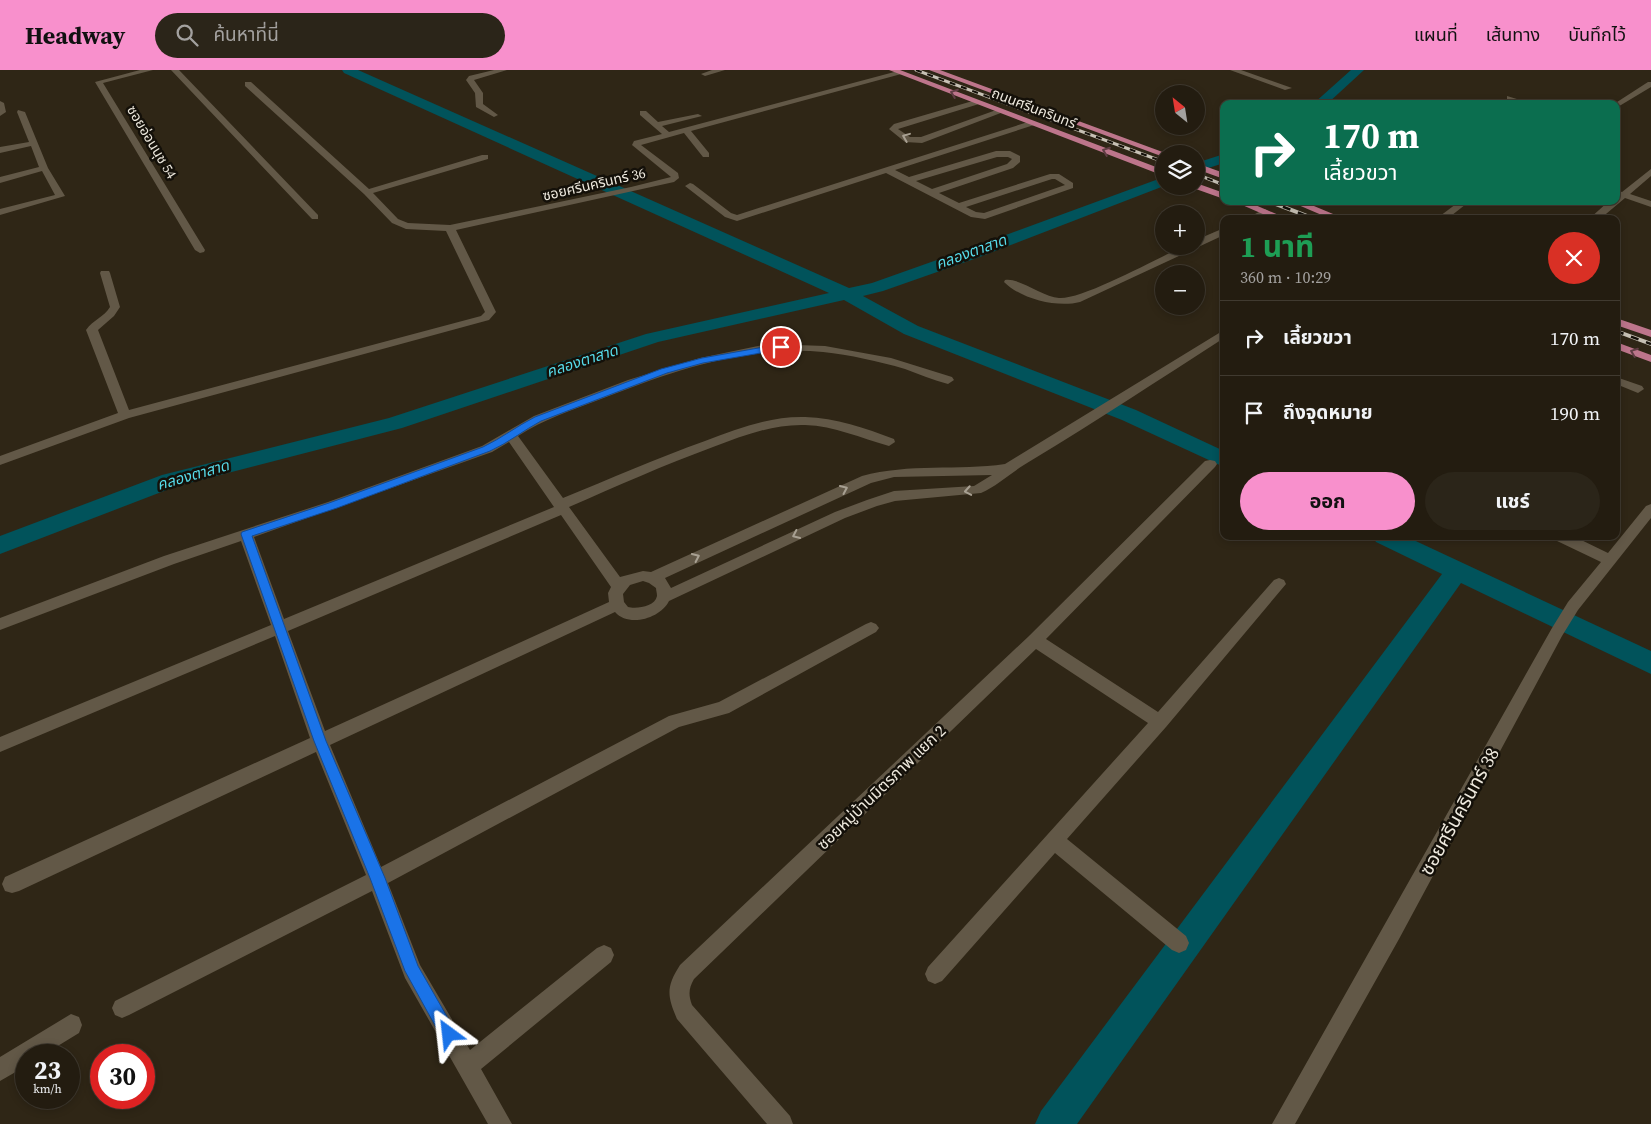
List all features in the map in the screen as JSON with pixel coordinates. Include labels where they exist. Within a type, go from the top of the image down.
[{"type":"main road","name":"ถนนศรีนครินทร์","points":[[933,70],[1155,151]]},
{"type":"main road","name":"ถนนศรีนครินทร์","points":[[897,72],[1155,170]]},
{"type":"main road","points":[[1205,169],[1220,174]]},
{"type":"main road","points":[[1205,189],[1220,195]]},
{"type":"main road","points":[[1247,205],[1273,215]]},
{"type":"main road","points":[[1303,205],[1330,215]]},
{"type":"main road","points":[[1620,322],[1651,334]]},
{"type":"main road","points":[[1620,347],[1651,359]]},
{"type":"street","name":"ซอยอ่อนนุช 54","points":[[149,70],[136,71],[99,82],[200,250]]},
{"type":"street","points":[[175,70],[315,217]]},
{"type":"street","points":[[471,70],[483,75]]},
{"type":"street","points":[[494,115],[479,105],[479,93],[470,80],[503,70]]},
{"type":"street","points":[[705,74],[721,70]]},
{"type":"street","points":[[1234,70],[1288,88]]},
{"type":"street","name":"ซอยศรีนครินทร์ 36","points":[[248,84],[400,225],[450,228],[631,190],[675,178],[672,172],[636,145],[639,141],[897,72]]},
{"type":"street","points":[[1620,103],[1651,84]]},
{"type":"street","points":[[1510,98],[1517,100]]},
{"type":"street","points":[[976,102],[897,126],[893,129],[908,140],[922,140],[1002,112]]},
{"type":"street","points":[[0,103],[2,112],[0,114]]},
{"type":"street","points":[[0,212],[60,196],[44,168],[21,112]]},
{"type":"street","points":[[643,113],[667,134]]},
{"type":"street","points":[[656,125],[699,116],[718,120]]},
{"type":"street","points":[[690,186],[728,215],[736,218],[1031,123]]},
{"type":"street","points":[[686,129],[706,155]]},
{"type":"street","points":[[0,150],[34,143]]},
{"type":"street","points":[[909,180],[996,154],[1010,154],[1017,158],[1016,162],[1010,166],[934,192]]},
{"type":"street","points":[[366,192],[484,157]]},
{"type":"street","points":[[0,180],[44,168]]},
{"type":"street","points":[[888,170],[934,192],[974,215],[985,216],[1065,188],[1070,186],[1070,183],[1062,178],[1050,177],[960,206]]},
{"type":"street","points":[[1620,195],[1651,172]]},
{"type":"street","points":[[1620,197],[1651,204]]},
{"type":"street","points":[[1447,215],[1460,205]]},
{"type":"street","points":[[1598,215],[1609,205]]},
{"type":"street","points":[[1259,215],[1265,212]]},
{"type":"street","points":[[0,461],[125,415],[485,318],[491,312],[450,228]]},
{"type":"street","points":[[1205,240],[1220,233]]},
{"type":"street","points":[[1009,282],[1051,302],[1067,304],[1080,300],[1173,255]]},
{"type":"street","points":[[105,273],[115,307],[108,317],[94,325],[92,330],[125,415]]},
{"type":"street","points":[[1010,468],[979,472],[894,473],[867,479],[652,578],[633,578],[619,587],[615,593],[616,605],[622,611],[631,614],[642,614],[660,605],[665,597],[840,515],[872,503],[894,496],[958,493],[976,490],[990,484],[1010,468],[1220,336]]},
{"type":"street","points":[[0,624],[169,560],[333,505],[487,449],[538,419],[664,371],[702,360],[781,347],[824,349],[868,354],[899,362],[948,380]]},
{"type":"street","points":[[1620,382],[1638,389]]},
{"type":"street","points":[[0,745],[561,507],[683,453],[747,430],[803,421],[836,424],[859,430],[890,442]]},
{"type":"street","points":[[511,435],[619,587]]},
{"type":"street","name":"ซอยหมู่บ้านมิตรภาพ แยก 2","points":[[782,1124],[684,1012],[677,997],[679,984],[687,972],[1035,640],[1210,464]]},
{"type":"street","name":"ซอยศรีนครินทร์ 38","points":[[1283,1124],[1387,941],[1557,632],[1573,606],[1651,509]]},
{"type":"street","points":[[246,534],[320,741],[378,878],[412,971],[501,1124]]},
{"type":"street","points":[[1568,540],[1610,560]]},
{"type":"street","points":[[652,578],[660,582],[664,589],[665,597]]},
{"type":"street","points":[[935,974],[1160,722],[1279,584]]},
{"type":"street","points":[[12,884],[616,605]]},
{"type":"street","points":[[122,1008],[378,878],[675,721],[723,708],[871,628]]},
{"type":"street","points":[[1035,640],[1160,722]]},
{"type":"street","points":[[1054,840],[1179,943]]},
{"type":"street","points":[[467,1066],[604,955]]},
{"type":"street","points":[[0,1070],[71,1025]]},
{"type":"waterway","points":[[348,70],[847,294]]},
{"type":"waterway","name":"คลองตาสาด","points":[[1324,100],[1358,70]]},
{"type":"waterway","name":"คลองตาสาด","points":[[1205,165],[1220,159]]},
{"type":"waterway","name":"คลองตาสาด","points":[[847,294],[877,287],[971,254],[1155,184]]},
{"type":"waterway","name":"คลองตาสาด","points":[[0,545],[170,480],[395,423],[653,338],[847,294]]},
{"type":"waterway","points":[[847,294],[911,330],[1129,415],[1220,458]]},
{"type":"waterway","points":[[1392,540],[1651,663]]},
{"type":"waterway","points":[[1054,1124],[1457,571]]},
{"type":"railway","points":[[916,70],[1155,159]]},
{"type":"railway","points":[[1205,178],[1220,183]]},
{"type":"railway","points":[[1278,205],[1305,215]]},
{"type":"railway","points":[[1620,332],[1651,344]]},
{"type":"route","points":[[449,1034],[412,971],[378,878],[320,741],[246,534],[333,505],[487,449],[501,442],[519,428],[538,419],[664,371],[702,360],[781,347]]}]
